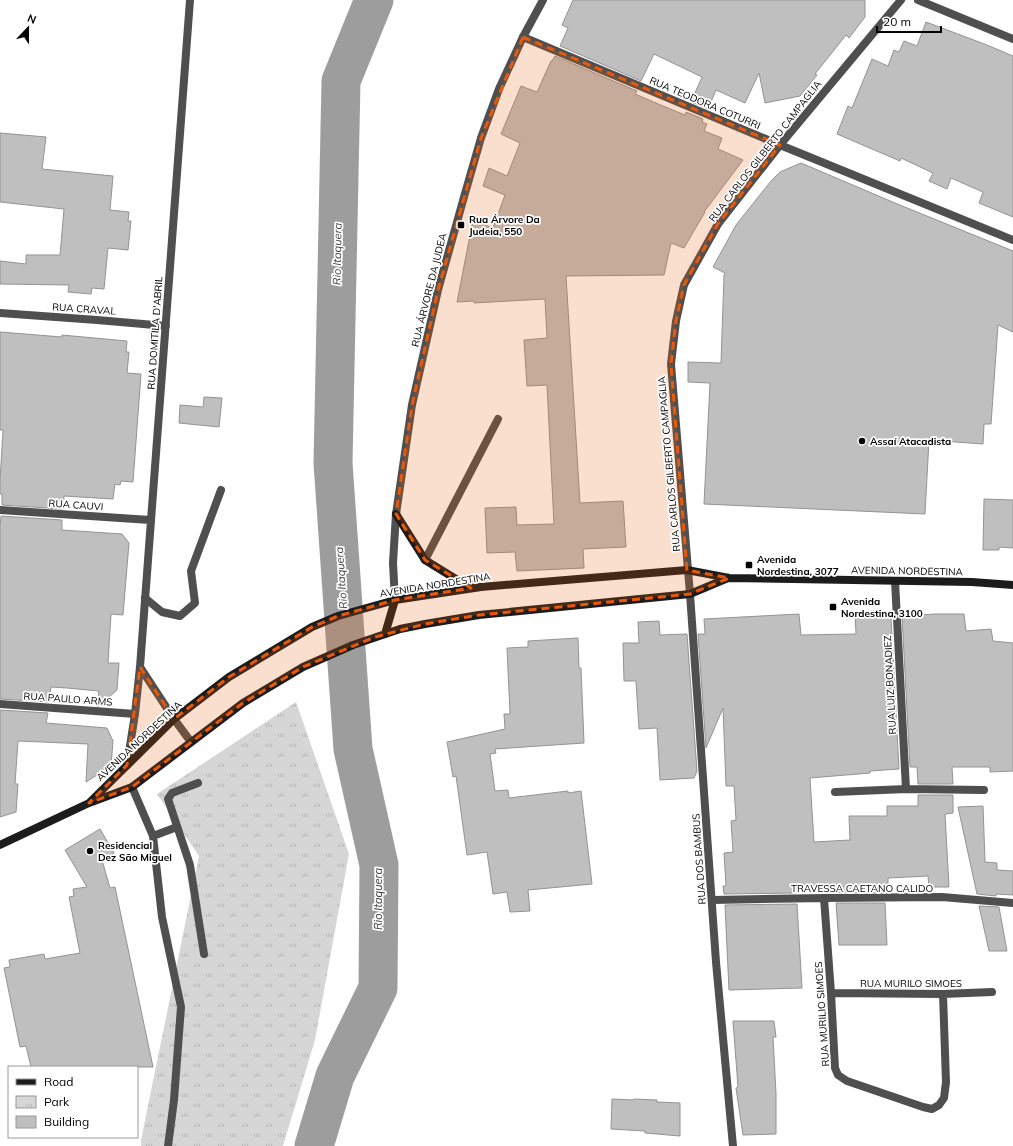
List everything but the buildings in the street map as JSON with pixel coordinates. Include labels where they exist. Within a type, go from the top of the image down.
[{"type":"main road","points":[[396,514],[425,560],[459,581],[481,587]]},
{"type":"main road","name":"AVENIDA NORDESTINA","points":[[88,803],[174,719],[229,677],[312,627],[338,616],[395,600],[481,587],[687,570],[729,578],[972,582],[1013,585]]},
{"type":"main road","name":"AVENIDA NORDESTINA","points":[[0,845],[88,803],[132,787],[243,703],[303,668],[376,637],[400,629],[479,615],[690,594],[729,578]]},
{"type":"main road","points":[[385,634],[395,600]]},
{"type":"street","name":"RUA DOMITILA D'ABRIL","points":[[127,765],[135,714],[140,667],[190,0]]},
{"type":"street","name":"RUA ÁRVORE DA JUDEA","points":[[395,600],[393,563],[396,514],[412,405],[438,290],[481,138],[499,88],[523,37],[543,0]]},
{"type":"street","name":"RUA CARLOS GILBERTO CAMPAGLIA","points":[[687,570],[671,364],[676,321],[684,284],[718,224],[780,145],[900,0]]},
{"type":"street","points":[[918,0],[1013,39]]},
{"type":"street","name":"RUA TEODORA COTURRI","points":[[523,37],[780,145],[1013,240]]},
{"type":"street","name":"RUA CRAVAL","points":[[0,313],[166,326]]},
{"type":"street","points":[[425,560],[498,419]]},
{"type":"street","points":[[145,598],[162,612],[180,616],[196,603],[191,571],[221,490]]},
{"type":"street","name":"RUA CAUVI","points":[[0,510],[150,520]]},
{"type":"street","name":"RUA DOS BAMBUS","points":[[687,570],[690,594],[716,962],[733,1146]]},
{"type":"street","name":"RUA LUIZ BONADIEZ","points":[[895,581],[906,789]]},
{"type":"street","points":[[140,667],[191,742]]},
{"type":"street","name":"RUA PAULO ARMS","points":[[0,704],[135,714]]},
{"type":"street","points":[[198,783],[172,793],[168,799],[190,865],[204,954]]},
{"type":"street","points":[[132,787],[154,836],[162,917],[181,1007],[174,1100],[168,1146]]},
{"type":"street","points":[[835,792],[906,789],[984,790]]},
{"type":"street","points":[[154,836],[177,827]]},
{"type":"street","name":"RUA MURILIO SIMOES","points":[[824,898],[835,1068],[838,1075],[847,1081],[923,1107],[932,1109],[939,1105],[944,1098],[946,1082],[943,994]]},
{"type":"street","name":"TRAVESSA CAETANO CALIDO","points":[[712,900],[942,898],[1013,903]]},
{"type":"street","name":"RUA MURILO SIMOES","points":[[831,993],[943,994],[992,992]]},
{"type":"highlighted area","points":[[523,37],[780,145],[718,224],[684,285],[676,321],[671,364],[687,570],[729,578],[690,594],[479,615],[425,624],[375,637],[303,667],[243,703],[132,787],[89,803],[127,765],[140,667],[174,719],[229,677],[312,627],[338,616],[395,600],[471,588],[425,560],[396,514],[412,405],[438,290],[481,138]]},
{"type":"green space","points":[[296,702],[349,854],[315,1040],[283,1146],[141,1146],[199,856],[157,794]]},
{"type":"waterway","name":"Rio Itaquera","points":[[314,1146],[335,1076],[378,988],[379,865],[353,749],[333,463],[341,81],[374,0]]},
{"type":"place","name":"Rua Árvore Da Judeia, 550","points":[[461,225]]},
{"type":"place","name":"Assaí Atacadista","points":[[862,441]]},
{"type":"place","name":"Avenida Nordestina, 3077","points":[[749,565]]},
{"type":"place","name":"Avenida Nordestina, 3100","points":[[833,607]]},
{"type":"place","name":"Residencial Dez São Miguel","points":[[90,851]]}]
